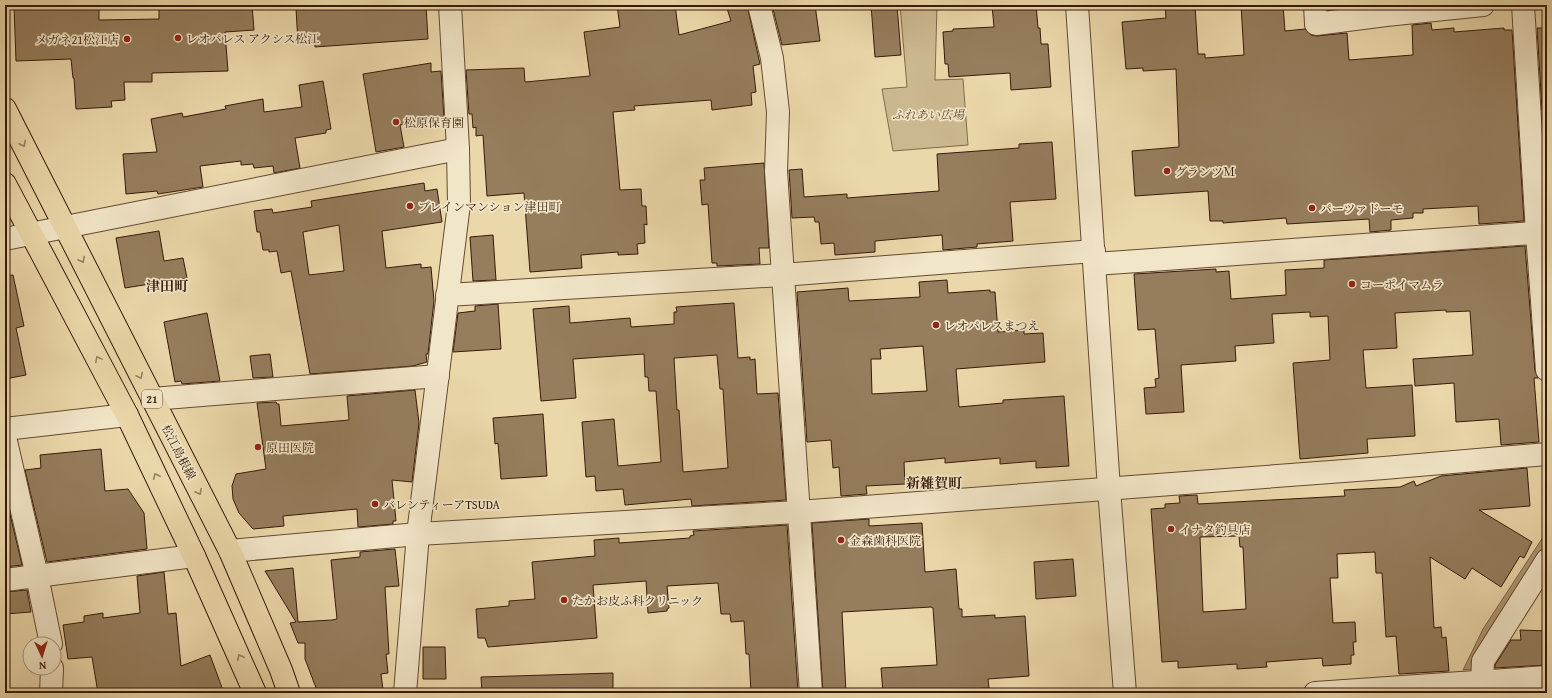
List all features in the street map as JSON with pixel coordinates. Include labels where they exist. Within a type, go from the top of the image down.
[{"type":"main road","name":"松江島根線","points":[[5,109],[230,551],[281,670],[289,693]]},
{"type":"main road","name":"21","points":[[5,184],[127,415],[194,556],[256,693]]},
{"type":"street","points":[[405,693],[418,534],[459,204],[458,149],[450,5]]},
{"type":"street","points":[[759,5],[772,58],[778,112],[776,171],[811,693]]},
{"type":"street","points":[[1077,5],[1095,257],[1109,489],[1125,693]]},
{"type":"street","points":[[1315,5],[1316,24],[1386,10],[1483,5]]},
{"type":"street","points":[[1524,5],[1542,232],[1547,370]]},
{"type":"street","points":[[5,239],[64,226],[458,149]]},
{"type":"street","points":[[447,295],[1542,232]]},
{"type":"street","points":[[152,400],[438,376]]},
{"type":"street","points":[[5,429],[127,415]]},
{"type":"street","points":[[5,437],[49,636]]},
{"type":"street","points":[[230,551],[418,534],[798,512],[1384,468],[1547,454]]},
{"type":"street","points":[[5,580],[194,556]]},
{"type":"street","points":[[1482,681],[1483,661],[1547,560]]},
{"type":"street","points":[[50,693],[51,676]]},
{"type":"street","points":[[1315,693],[1547,677]]},
{"type":"green space","name":"ふれあい広場","points":[[900,5],[937,5],[935,80],[963,79],[968,145],[893,151],[882,89],[907,87]]},
{"type":"shaded area","points":[[1547,531],[1547,542],[1480,646],[1472,669],[1463,670],[1483,629]]},
{"type":"building","points":[[14,5],[99,5],[99,20],[159,19],[159,5],[252,5],[254,30],[225,32],[228,71],[152,73],[152,82],[124,82],[125,100],[111,101],[112,107],[76,109],[71,59],[16,61]]},
{"type":"building","points":[[307,5],[426,5],[428,39],[315,47],[315,43],[298,44],[296,8],[307,8]]},
{"type":"building","points":[[617,5],[675,5],[679,35],[731,21],[726,5],[747,5],[760,64],[753,66],[756,92],[751,93],[752,105],[712,110],[711,100],[634,106],[635,110],[613,112],[620,190],[641,189],[642,206],[646,206],[647,225],[644,224],[645,243],[637,244],[638,254],[618,255],[618,252],[581,255],[582,268],[530,272],[524,193],[487,196],[483,135],[476,136],[476,127],[473,128],[472,114],[469,114],[466,70],[524,68],[525,82],[590,76],[584,32],[620,27]]},
{"type":"building","points":[[772,5],[815,5],[820,41],[782,45]]},
{"type":"building","points":[[871,5],[897,5],[901,55],[875,57]]},
{"type":"building","points":[[992,5],[1036,5],[1041,44],[1048,44],[1051,87],[1011,90],[1010,73],[949,77],[948,64],[945,64],[943,32],[953,31],[953,29],[994,27]]},
{"type":"building","points":[[1165,5],[1195,5],[1198,54],[1205,54],[1205,58],[1244,55],[1241,5],[1283,5],[1285,31],[1305,29],[1311,35],[1317,36],[1347,33],[1349,60],[1413,55],[1412,25],[1431,23],[1432,30],[1454,28],[1454,32],[1504,28],[1504,30],[1512,30],[1524,221],[1479,224],[1478,206],[1423,209],[1423,213],[1413,213],[1413,218],[1391,220],[1391,230],[1370,232],[1369,219],[1287,224],[1286,218],[1223,223],[1223,221],[1210,221],[1208,191],[1135,196],[1132,151],[1179,147],[1176,69],[1143,71],[1143,68],[1126,69],[1122,22],[1166,18]]},
{"type":"building","points":[[1328,5],[1345,5],[1345,8],[1328,10]]},
{"type":"building","points":[[1537,28],[1547,28],[1547,109],[1542,110]]},
{"type":"building","points":[[431,63],[431,72],[441,71],[444,118],[400,125],[404,147],[376,152],[363,74]]},
{"type":"building","points":[[323,81],[331,129],[326,130],[326,133],[295,138],[300,168],[274,173],[273,166],[254,168],[253,164],[241,165],[241,161],[200,166],[203,187],[158,194],[157,191],[126,194],[123,154],[157,152],[151,119],[182,113],[183,117],[226,109],[225,106],[263,99],[264,112],[302,107],[299,85]]},
{"type":"building","points":[[1052,142],[1056,199],[1010,202],[1013,241],[977,244],[977,247],[943,250],[942,235],[875,241],[875,252],[835,255],[834,243],[821,244],[819,222],[815,222],[814,217],[792,218],[789,170],[802,169],[804,197],[847,194],[847,198],[939,191],[937,154],[1019,148],[1019,144]]},
{"type":"building","points":[[764,163],[769,248],[759,248],[760,264],[717,266],[717,263],[712,263],[708,204],[702,205],[700,180],[705,180],[704,168]]},
{"type":"building","points":[[424,183],[425,191],[437,189],[442,222],[382,231],[386,268],[421,264],[421,268],[431,267],[434,301],[428,354],[426,354],[427,362],[413,366],[310,374],[291,271],[281,273],[277,251],[269,252],[269,250],[263,250],[260,232],[257,232],[254,211],[272,209],[273,213],[312,207],[311,201]],"holes":[[[339,225],[344,271],[309,275],[303,232]]]},
{"type":"building","points":[[159,231],[164,261],[183,258],[187,278],[125,288],[116,238]]},
{"type":"building","points":[[493,235],[496,280],[473,281],[470,237]]},
{"type":"building","points":[[1525,246],[1535,371],[1538,378],[1534,378],[1539,442],[1501,445],[1499,419],[1456,422],[1454,383],[1415,386],[1413,359],[1473,355],[1470,311],[1446,312],[1446,310],[1395,313],[1397,348],[1363,350],[1366,388],[1412,385],[1415,436],[1367,439],[1368,453],[1300,459],[1293,363],[1330,360],[1328,316],[1310,317],[1310,312],[1272,314],[1274,343],[1235,346],[1236,361],[1181,365],[1184,412],[1146,414],[1144,388],[1156,387],[1155,379],[1159,378],[1155,329],[1138,330],[1134,274],[1216,269],[1216,272],[1229,271],[1231,299],[1286,295],[1285,270],[1324,268],[1324,260]]},
{"type":"building","points":[[13,275],[24,326],[16,328],[26,375],[5,379],[5,276]]},
{"type":"building","points":[[947,280],[948,293],[990,290],[990,292],[995,292],[998,332],[1024,330],[1024,334],[1043,333],[1045,362],[956,369],[959,407],[1003,403],[1003,400],[1064,396],[1069,466],[1036,468],[1036,461],[1000,464],[1000,458],[945,463],[945,458],[904,462],[905,484],[866,486],[867,494],[841,496],[839,467],[833,468],[831,440],[807,442],[797,292],[848,288],[849,301],[920,297],[919,282]],"holes":[[[923,346],[927,391],[872,394],[871,359],[881,359],[880,349]]]},
{"type":"building","points":[[734,303],[738,358],[750,357],[750,360],[755,359],[757,394],[778,393],[786,500],[692,506],[691,499],[625,505],[623,489],[596,491],[595,476],[586,477],[582,422],[614,419],[618,466],[661,462],[656,391],[649,391],[648,377],[645,377],[644,354],[573,359],[576,398],[541,401],[533,309],[569,306],[570,323],[630,318],[631,327],[674,324],[674,312],[677,312],[676,307]],"holes":[[[717,355],[720,389],[723,389],[728,468],[683,472],[674,358]]]},
{"type":"building","points":[[498,304],[501,349],[453,352],[458,313],[475,311],[475,306]]},
{"type":"building","points":[[207,313],[220,381],[182,384],[181,381],[175,382],[164,322]]},
{"type":"building","points":[[270,354],[273,377],[253,378],[250,356]]},
{"type":"building","points":[[415,390],[419,423],[412,482],[392,480],[396,521],[393,521],[393,524],[358,527],[357,509],[283,516],[284,526],[253,529],[239,513],[233,499],[232,486],[236,474],[266,469],[257,403],[276,402],[279,404],[281,426],[349,420],[347,396]]},
{"type":"building","points":[[543,414],[547,476],[501,479],[498,443],[495,444],[493,418]]},
{"type":"building","points":[[101,449],[105,491],[128,489],[144,513],[147,549],[47,562],[25,470],[41,468],[40,455]]},
{"type":"building","points":[[1527,468],[1530,506],[1479,510],[1532,542],[1524,558],[1520,556],[1501,587],[1472,568],[1465,579],[1430,557],[1434,628],[1441,627],[1442,638],[1446,637],[1449,671],[1399,674],[1396,636],[1386,637],[1382,573],[1376,573],[1375,552],[1337,554],[1338,578],[1330,578],[1333,623],[1355,622],[1356,642],[1353,642],[1354,655],[1351,655],[1351,664],[1323,666],[1322,658],[1266,662],[1267,667],[1237,669],[1237,664],[1178,668],[1178,661],[1162,662],[1151,509],[1165,508],[1165,504],[1180,503],[1179,496],[1197,495],[1198,504],[1345,496],[1344,490],[1400,487],[1414,481],[1416,486],[1441,476]],"holes":[[[1239,536],[1240,547],[1243,547],[1246,609],[1203,612],[1200,537]]]},
{"type":"building","points":[[5,493],[22,565],[5,567]]},
{"type":"building","points":[[869,519],[869,526],[922,523],[925,572],[956,569],[959,609],[962,609],[962,617],[995,615],[995,618],[1025,616],[1029,676],[988,679],[989,688],[966,689],[966,693],[883,693],[881,668],[937,665],[933,608],[842,612],[846,693],[823,693],[812,523]]},
{"type":"building","points":[[787,525],[798,693],[751,693],[749,654],[746,654],[744,621],[731,622],[730,614],[721,614],[718,583],[667,586],[669,608],[667,611],[648,613],[646,581],[593,585],[597,638],[488,647],[485,638],[478,638],[476,609],[509,606],[509,601],[535,599],[532,562],[595,556],[594,540],[619,538],[619,543],[690,538],[690,536],[694,535],[693,531]]},
{"type":"building","points":[[395,549],[399,586],[385,587],[389,654],[386,654],[388,673],[381,674],[383,690],[347,693],[318,693],[305,659],[305,643],[298,643],[290,623],[296,622],[265,571],[293,568],[298,622],[332,620],[337,619],[331,560],[360,557],[360,552]]},
{"type":"building","points":[[1073,559],[1076,596],[1036,599],[1034,562]]},
{"type":"building","points":[[164,572],[168,614],[176,613],[181,666],[210,655],[224,693],[98,693],[92,657],[68,659],[63,625],[84,622],[84,616],[103,613],[103,618],[140,613],[137,576]]},
{"type":"building","points":[[27,590],[31,612],[5,614],[5,592]]},
{"type":"building","points":[[1520,630],[1547,631],[1547,665],[1495,668],[1495,665],[1511,640],[1521,640]]},
{"type":"building","points":[[423,647],[445,647],[446,679],[423,679]]},
{"type":"building","points":[[613,673],[613,693],[482,693],[481,677]]},
{"type":"place","name":"レオパレス アクシス松江","points":[[178,38]]},
{"type":"place","name":"メガネ21松江店","points":[[127,39]]},
{"type":"place","name":"松原保育園","points":[[396,122]]},
{"type":"place","name":"グランツＭ","points":[[1167,171]]},
{"type":"place","name":"ブレインマンション津田町","points":[[410,206]]},
{"type":"place","name":"パーツァドーモ","points":[[1312,208]]},
{"type":"place","name":"コーポイマムラ","points":[[1352,284]]},
{"type":"place","name":"レオパレスまつえ","points":[[936,325]]},
{"type":"place","name":"原田医院","points":[[258,447]]},
{"type":"place","name":"バレンティーアTSUDA","points":[[375,504]]},
{"type":"place","name":"イナタ釣具店","points":[[1171,529]]},
{"type":"place","name":"金森歯科医院","points":[[841,540]]},
{"type":"place","name":"たかお皮ふ科クリニック","points":[[564,600]]},
{"type":"district","name":"津田町","points":[[167,286]]},
{"type":"district","name":"新雑賀町","points":[[934,483]]}]
